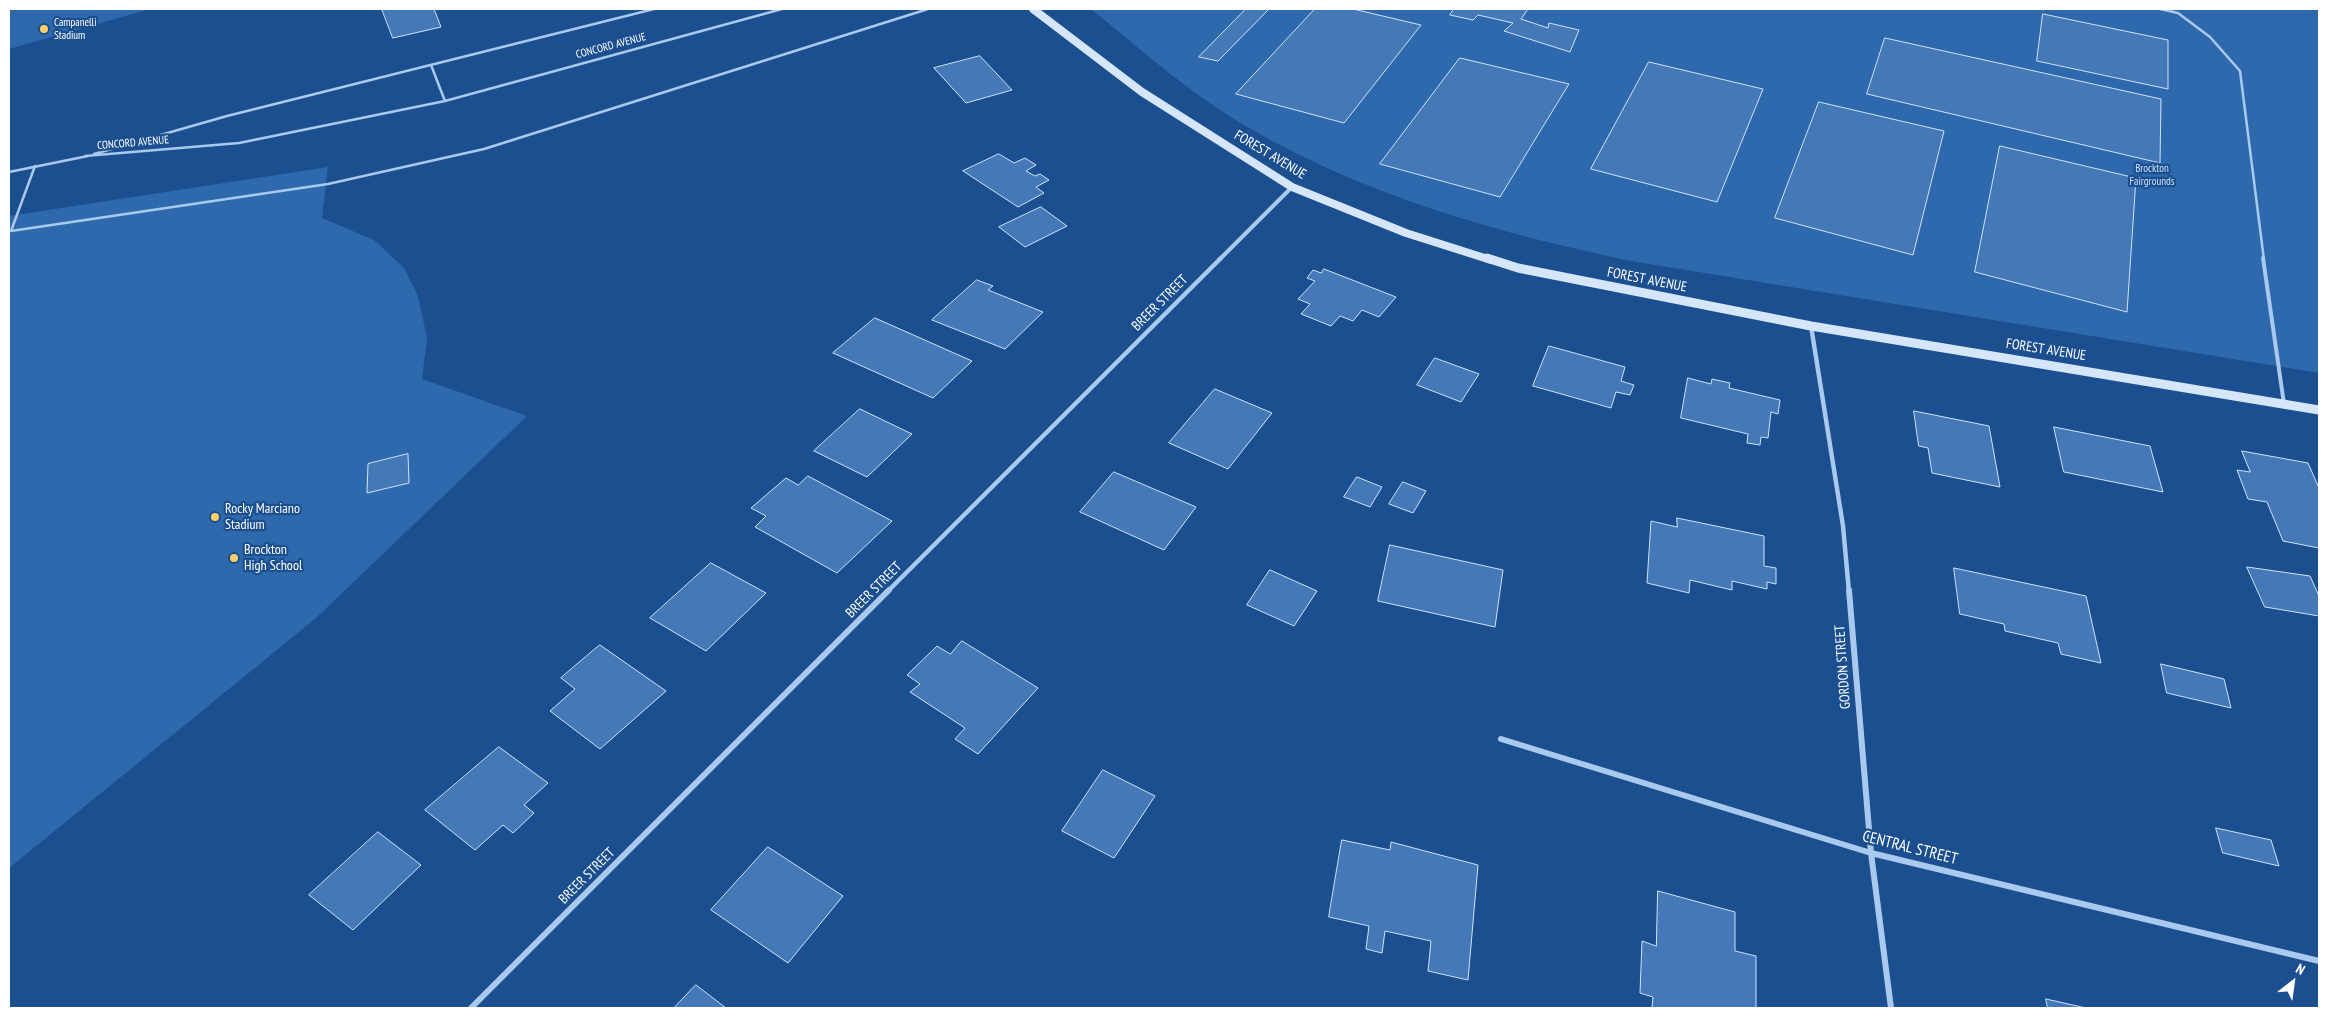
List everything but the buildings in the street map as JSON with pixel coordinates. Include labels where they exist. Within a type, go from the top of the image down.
[{"type":"street","name":"FOREST AVENUE","points":[[1033,9],[1142,92],[1292,187],[1406,233],[1518,268],[1811,326],[2319,410]]},
{"type":"street","name":"BREER STREET","points":[[471,1008],[1292,187]]},
{"type":"street","name":"GORDON STREET","points":[[1811,326],[1844,526],[1871,853],[1891,1008]]},
{"type":"street","name":"CENTRAL STREET","points":[[1501,739],[1871,853],[2319,960]]},
{"type":"lane","name":"CONCORD AVENUE","points":[[85,156],[227,116],[654,9]]},
{"type":"lane","name":"CONCORD AVENUE","points":[[85,156],[239,142],[445,100],[782,9]]},
{"type":"lane","points":[[35,166],[11,231],[328,184],[484,149],[928,9]]},
{"type":"lane","points":[[2160,9],[2178,13],[2210,37],[2240,71],[2274,343],[2284,404]]},
{"type":"lane","points":[[432,65],[445,100]]},
{"type":"lane","points":[[9,172],[85,156]]},
{"type":"green space","name":"Campanelli Stadium","points":[[9,9],[150,9],[9,49]]},
{"type":"green space","name":"Brockton Fairgrounds","points":[[1091,9],[2319,9],[2319,373],[1631,261],[1483,225],[1435,210],[1341,174],[1251,129],[1188,88]]},
{"type":"green space","name":"Rocky Marciano Stadium","points":[[328,167],[322,218],[374,240],[404,268],[418,296],[427,338],[422,379],[527,416],[315,619],[9,868],[9,216]]},
{"type":"place","name":"Campanelli Stadium","points":[[44,29]]},
{"type":"place","name":"Rocky Marciano Stadium","points":[[215,517]]},
{"type":"place","name":"Brockton High School","points":[[234,558]]}]
